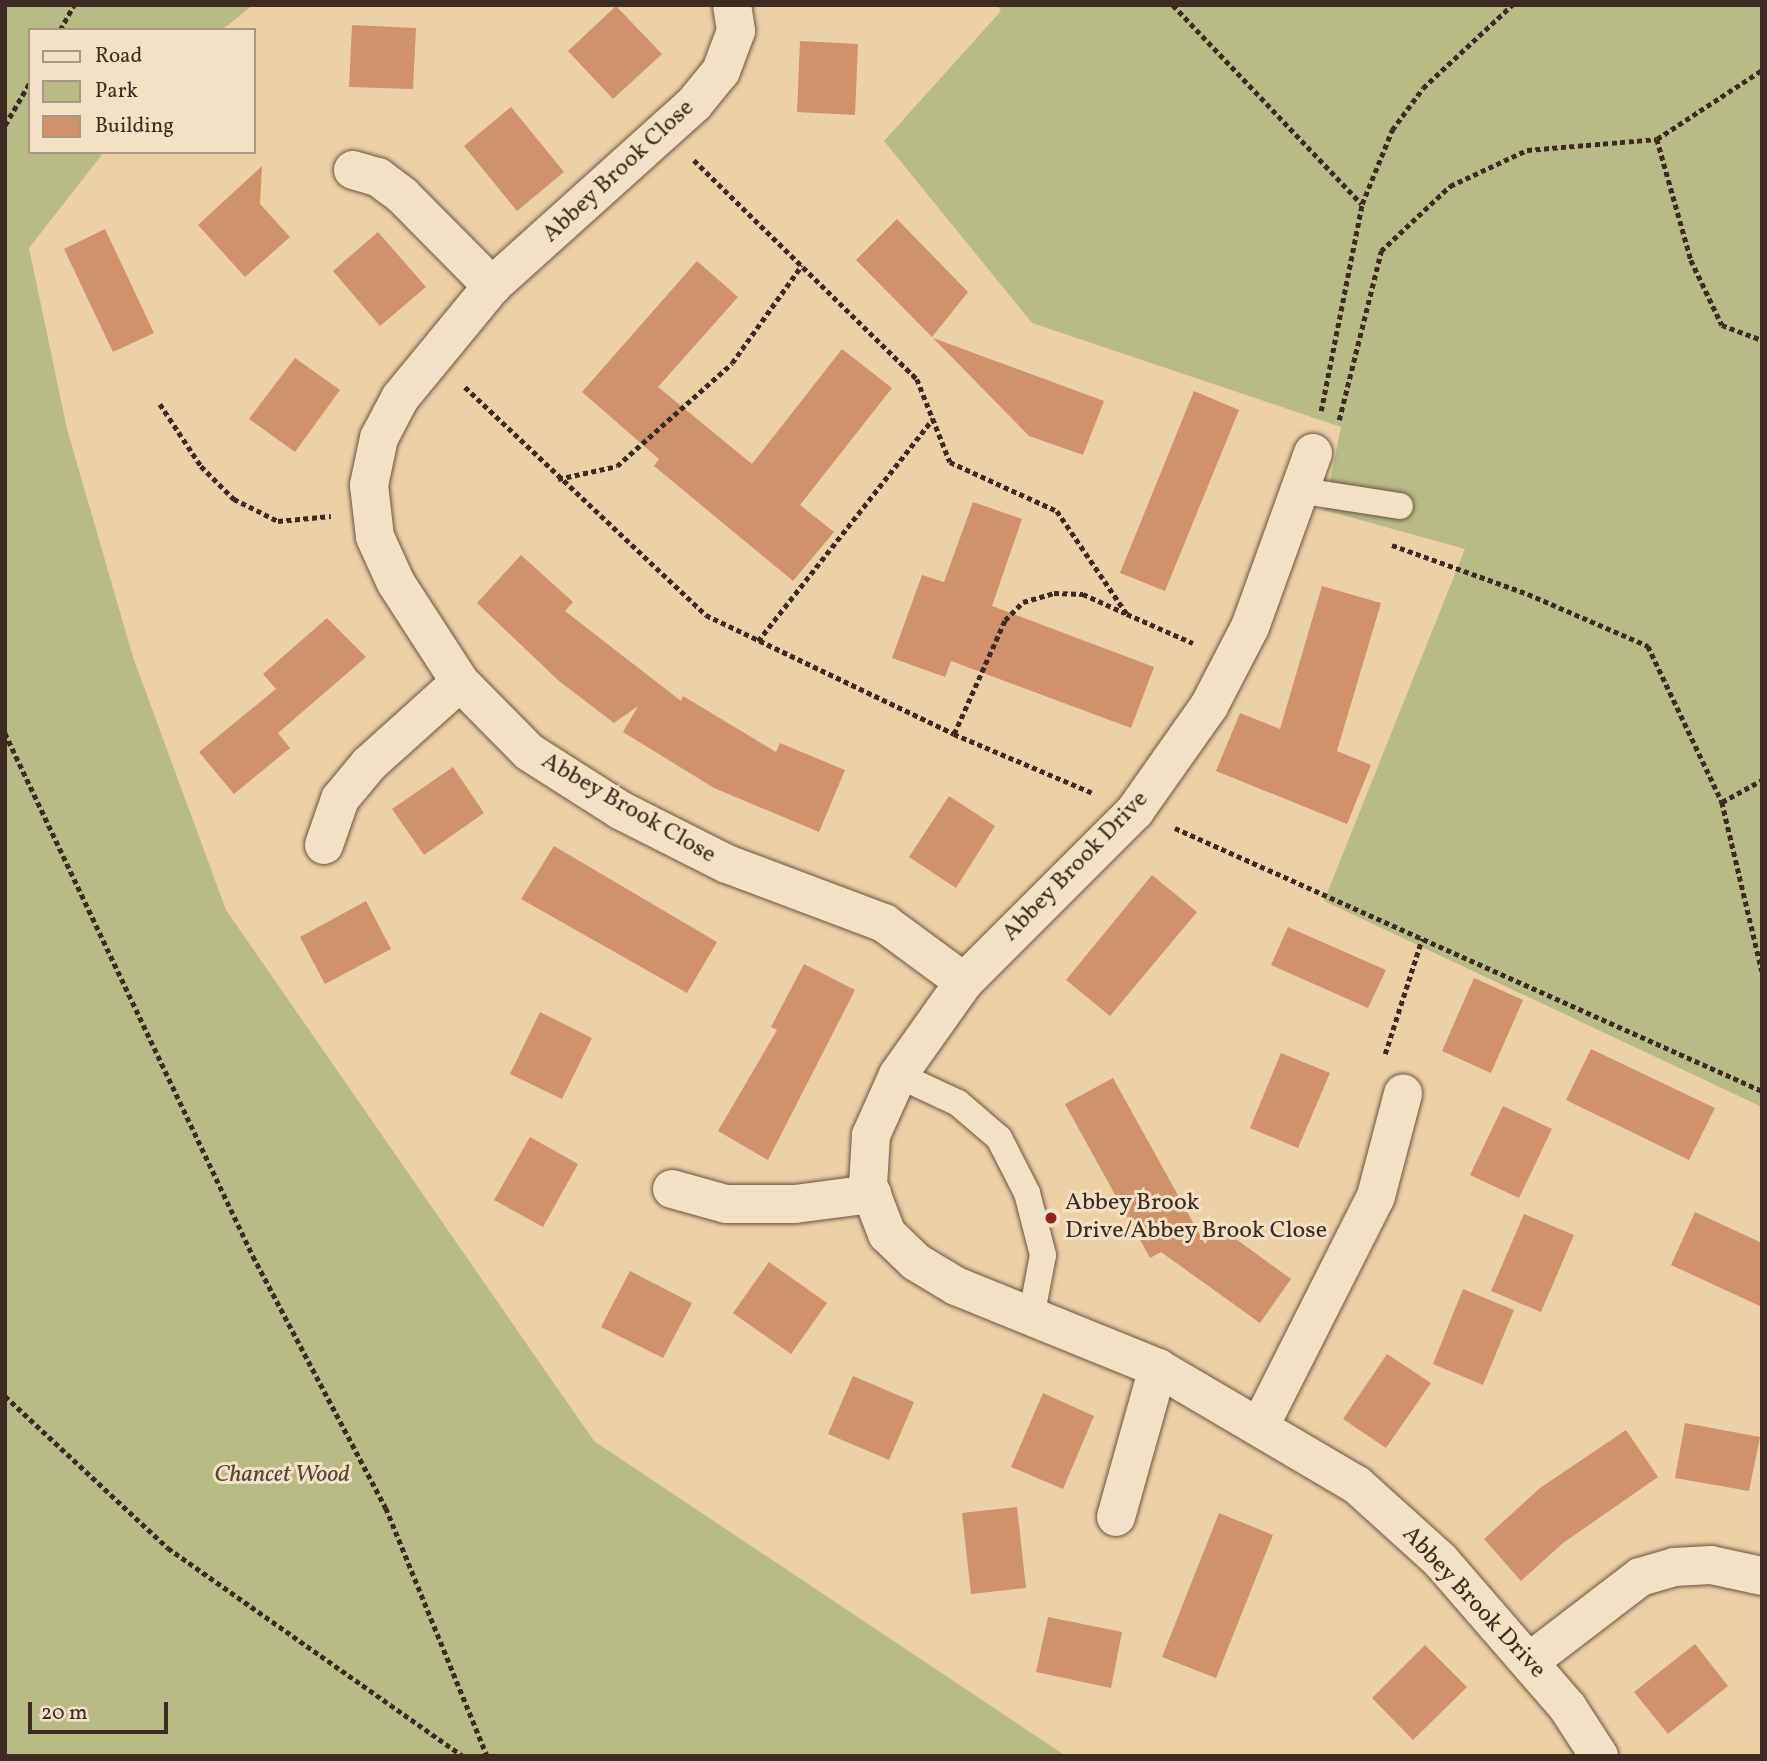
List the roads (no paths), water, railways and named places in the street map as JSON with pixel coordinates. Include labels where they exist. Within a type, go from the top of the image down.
[{"type":"street","name":"Abbey Brook Close","points":[[733,5],[736,31],[721,71],[667,133],[492,286],[432,353],[379,438],[369,485],[375,537],[396,583],[460,682],[529,752],[620,810],[727,864],[884,923],[964,982]]},
{"type":"street","points":[[352,170],[379,177],[404,196],[492,286]]},
{"type":"street","name":"Abbey Brook Drive","points":[[1313,453],[1303,491],[1232,661],[1209,706],[1135,811],[964,982],[898,1075],[871,1135],[872,1194],[887,1234],[916,1262],[1031,1318],[1158,1368],[1261,1424],[1357,1485],[1440,1560],[1529,1662],[1596,1755]]},
{"type":"street","points":[[324,845],[340,799],[369,764],[460,682]]},
{"type":"street","points":[[1261,1424],[1376,1196],[1403,1094]]},
{"type":"street","points":[[672,1189],[726,1204],[795,1204],[872,1194]]},
{"type":"street","points":[[1116,1517],[1158,1368]]},
{"type":"street","points":[[1529,1662],[1640,1577],[1674,1567],[1711,1565],[1762,1576]]},
{"type":"lane","points":[[1303,491],[1399,506]]},
{"type":"lane","points":[[898,1075],[958,1103],[999,1138],[1027,1193],[1043,1255],[1031,1318]]},
{"type":"place","name":"Abbey Brook Drive/Abbey Brook Close","points":[[1051,1218]]},
{"type":"park label","name":"Chancet Wood","points":[[282,1476]]}]
